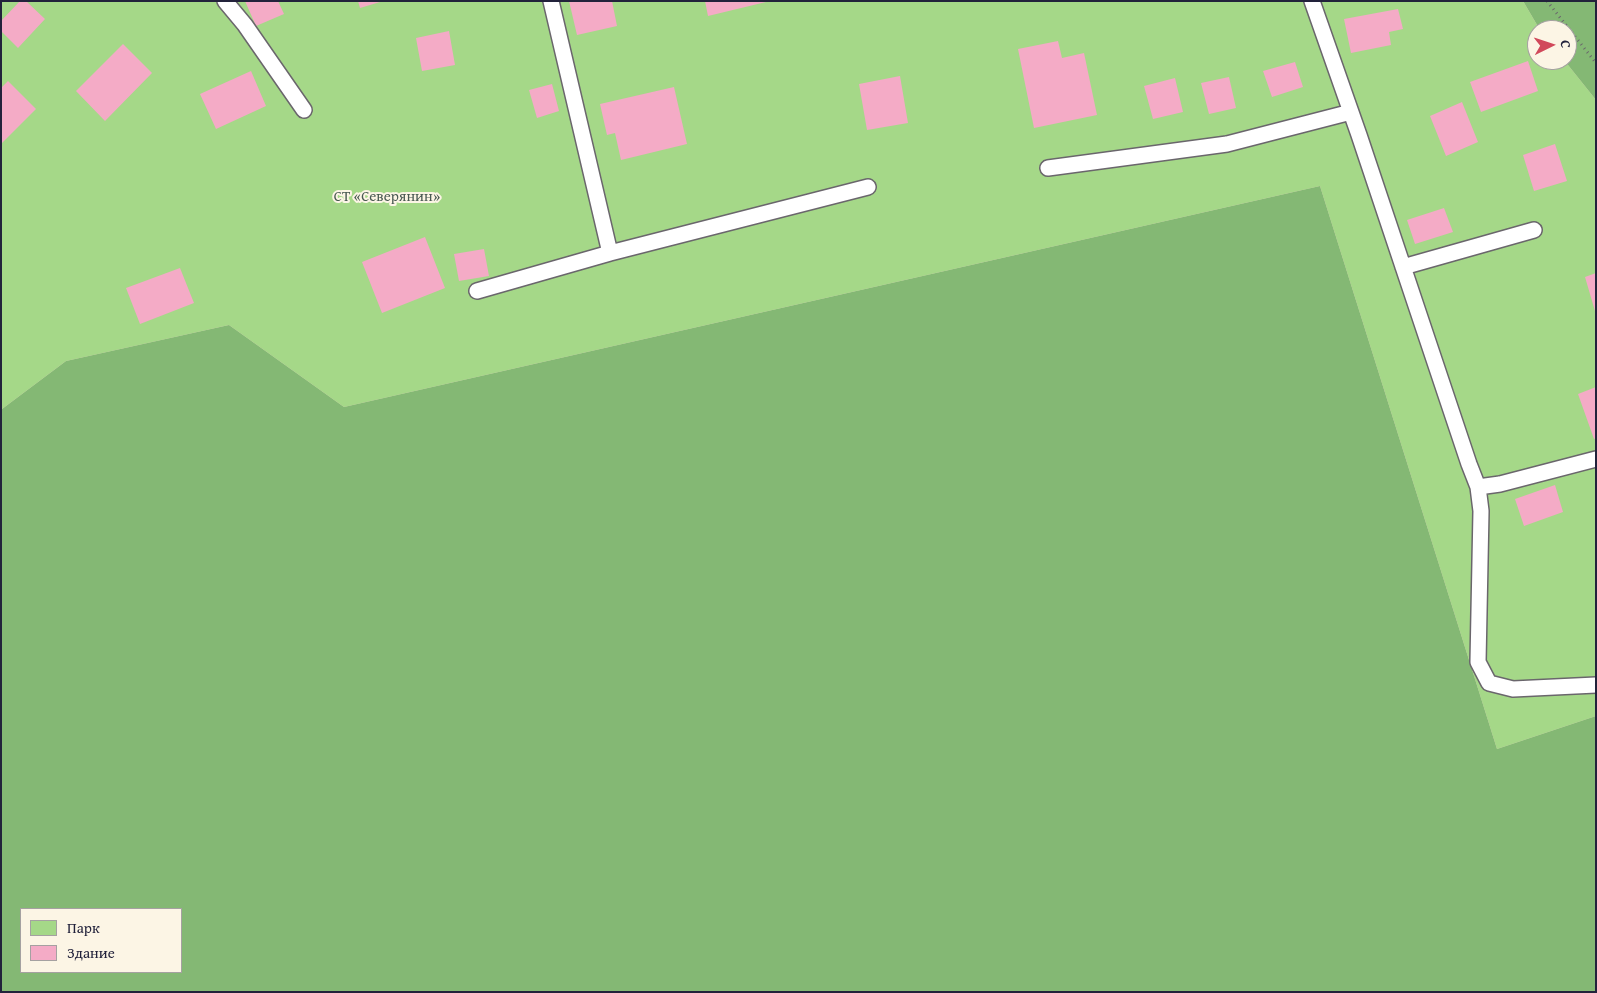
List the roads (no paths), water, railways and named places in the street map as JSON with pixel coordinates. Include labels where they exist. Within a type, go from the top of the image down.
[{"type":"lane","points":[[225,1],[304,110]]},
{"type":"lane","points":[[551,1],[610,253]]},
{"type":"lane","points":[[1312,1],[1352,112],[1478,487],[1481,511],[1478,662],[1489,683],[1513,689],[1596,685]]},
{"type":"lane","points":[[1048,168],[1227,144],[1352,112]]},
{"type":"lane","points":[[477,291],[610,253],[868,187]]},
{"type":"lane","points":[[1403,267],[1534,230]]},
{"type":"lane","points":[[1478,487],[1500,484],[1596,459]]},
{"type":"park label","name":"СТ «Северянин»","points":[[387,197]]}]
